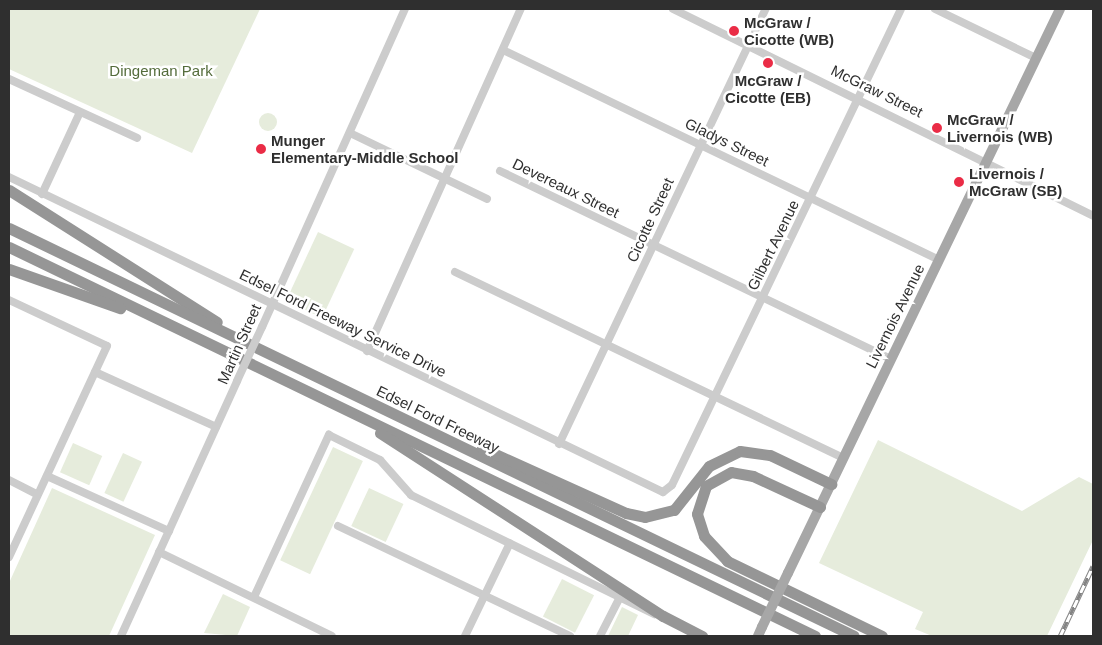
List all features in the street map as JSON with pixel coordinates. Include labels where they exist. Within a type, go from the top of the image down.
[{"type":"highway","points":[[9,190],[240,340]]},
{"type":"highway","name":"Edsel Ford Freeway","points":[[9,228],[854,636]]},
{"type":"highway","name":"Edsel Ford Freeway","points":[[9,247],[815,636]]},
{"type":"highway","points":[[9,269],[219,348]]},
{"type":"highway","points":[[341,408],[663,616],[702,636]]},
{"type":"highway","points":[[425,429],[463,439],[636,516],[658,516],[674,510],[708,466],[740,451],[761,452],[831,484]]},
{"type":"highway","points":[[820,507],[752,476],[731,472],[706,486],[697,514],[704,536],[727,561],[882,636]]},
{"type":"main road","name":"Livernois Avenue","points":[[758,636],[1060,9]]},
{"type":"street","name":"Martin Street","points":[[121,636],[405,9]]},
{"type":"street","points":[[367,351],[521,9]]},
{"type":"street","name":"McGraw Street","points":[[673,9],[858,98],[1093,216]]},
{"type":"street","name":"Cicotte Street","points":[[560,444],[766,9]]},
{"type":"street","name":"Gilbert Avenue","points":[[666,491],[715,397],[901,9]]},
{"type":"street","points":[[935,9],[1036,58]]},
{"type":"street","name":"Gladys Street","points":[[503,50],[939,260]]},
{"type":"street","points":[[9,79],[137,138]]},
{"type":"street","points":[[42,194],[80,112]]},
{"type":"street","points":[[350,133],[487,199]]},
{"type":"street","name":"Devereaux Street","points":[[500,171],[891,359]]},
{"type":"street","name":"Edsel Ford Freeway Service Drive","points":[[9,177],[656,490],[666,491]]},
{"type":"street","points":[[454,272],[844,458]]},
{"type":"street","points":[[9,300],[107,346],[9,557]]},
{"type":"street","points":[[95,372],[216,427]]},
{"type":"street","points":[[254,597],[329,435],[380,460],[411,495],[619,598],[663,616]]},
{"type":"street","points":[[46,476],[169,531]]},
{"type":"street","points":[[9,480],[37,494]]},
{"type":"street","points":[[338,526],[570,636]]},
{"type":"street","points":[[465,636],[510,543]]},
{"type":"street","points":[[159,552],[332,636]]},
{"type":"street","points":[[600,636],[619,598]]},
{"type":"green space","name":"Dingeman Park","points":[[9,9],[260,9],[192,153],[9,69]]},
{"type":"green space","points":[[268,113],[274,116],[277,122],[274,128],[268,131],[262,128],[259,122],[262,116]]},
{"type":"green space","points":[[318,232],[354,249],[322,318],[286,301]]},
{"type":"green space","points":[[878,440],[1022,511],[1079,477],[1093,484],[1093,540],[1047,636],[932,636],[915,629],[923,612],[819,563]]},
{"type":"green space","points":[[73,443],[102,456],[89,485],[60,472]]},
{"type":"green space","points":[[333,447],[363,461],[310,574],[280,560]]},
{"type":"green space","points":[[123,453],[142,462],[123,502],[104,493]]},
{"type":"green space","points":[[52,488],[155,535],[109,636],[9,636],[9,583]]},
{"type":"green space","points":[[369,488],[403,504],[386,542],[351,526]]},
{"type":"green space","points":[[562,579],[594,595],[575,633],[543,616]]},
{"type":"green space","points":[[223,594],[250,607],[237,636],[204,633]]},
{"type":"green space","points":[[622,607],[638,615],[628,636],[608,636]]},
{"type":"railway","points":[[1060,636],[1093,566]]},
{"type":"place","name":"McGraw / Cicotte (WB)","points":[[734,31]]},
{"type":"place","name":"McGraw / Cicotte (EB)","points":[[768,63]]},
{"type":"place","name":"McGraw / Livernois (WB)","points":[[937,128]]},
{"type":"place","name":"Munger Elementary-Middle School","points":[[261,149]]},
{"type":"place","name":"Livernois / McGraw (SB)","points":[[959,182]]}]
